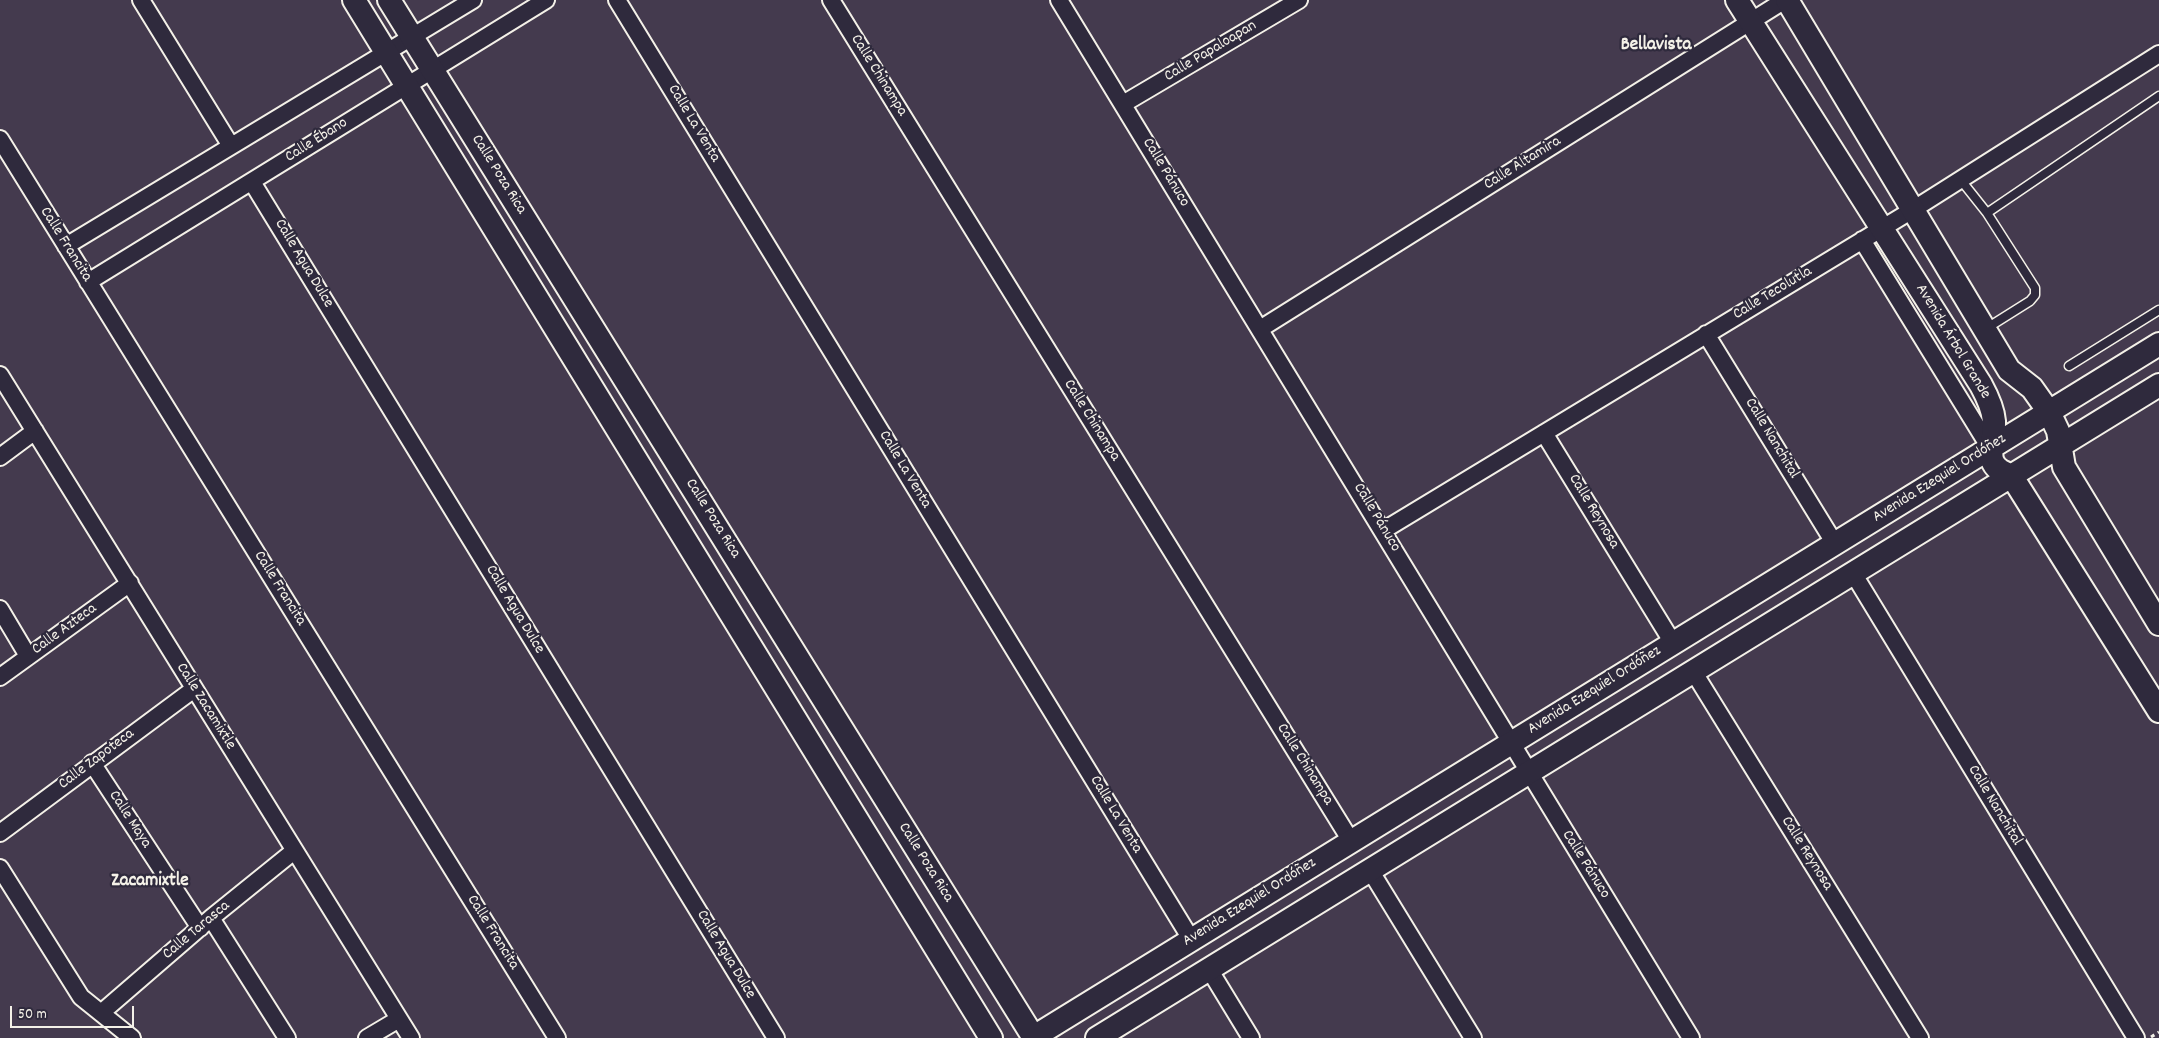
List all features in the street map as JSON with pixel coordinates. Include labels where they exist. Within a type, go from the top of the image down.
[{"type":"street","points":[[141,0],[231,146]]},
{"type":"street","name":"Calle Poza Rica","points":[[354,0],[991,1038]]},
{"type":"street","name":"Calle Poza Rica","points":[[389,0],[1033,1038]]},
{"type":"street","points":[[66,246],[473,0]]},
{"type":"street","name":"Calle Ébano","points":[[88,282],[546,0]]},
{"type":"street","name":"Calle La Venta","points":[[616,0],[1191,940]]},
{"type":"street","name":"Calle Chinampa","points":[[831,0],[1351,841]]},
{"type":"street","name":"Calle Pánuco","points":[[1059,0],[1384,530],[1528,773],[1691,1038]]},
{"type":"street","name":"Calle Papaloapan","points":[[1123,104],[1299,0]]},
{"type":"street","name":"Avenida Árbol Grande","points":[[1737,0],[1989,401],[1994,419],[1994,437],[1990,448]]},
{"type":"street","points":[[1786,0],[1914,209],[2009,370],[2032,388],[2049,412],[2058,431],[2064,467],[2159,624]]},
{"type":"street","name":"Calle Altamira","points":[[1260,329],[1786,0]]},
{"type":"street","name":"Calle Tecolutla","points":[[1384,530],[1914,209],[2158,56]]},
{"type":"street","name":"Calle Francita","points":[[0,139],[558,1038]]},
{"type":"street","name":"Calle Agua Dulce","points":[[252,182],[776,1038]]},
{"type":"street","points":[[1862,240],[1990,448],[1992,461],[2000,472],[2012,476],[2159,711]]},
{"type":"street","name":"Calle Nanchital","points":[[1706,334],[1834,544]]},
{"type":"street","name":"Avenida Ezequiel Ordóñez","points":[[1033,1038],[2159,344]]},
{"type":"street","name":"Calle Zacamixtle","points":[[0,375],[411,1038]]},
{"type":"street","name":"Avenida Ezequiel Ordóñez","points":[[1097,1038],[2159,385]]},
{"type":"street","points":[[0,457],[35,431]]},
{"type":"street","name":"Calle Reynosa","points":[[1544,433],[1673,643]]},
{"type":"street","points":[[694,554],[706,542],[724,538]]},
{"type":"street","name":"Calle Nanchital","points":[[1853,573],[2136,1038]]},
{"type":"street","name":"Calle Azteca","points":[[0,677],[130,583]]},
{"type":"street","points":[[729,611],[747,609],[760,597]]},
{"type":"street","points":[[0,609],[28,656]]},
{"type":"street","name":"Calle Reynosa","points":[[1693,671],[1920,1038]]},
{"type":"street","name":"Calle Zapoteca","points":[[0,833],[194,689]]},
{"type":"street","name":"Calle Maya","points":[[92,763],[287,1038]]},
{"type":"street","name":"Calle Tarasca","points":[[101,1013],[205,923],[294,851]]},
{"type":"street","points":[[0,868],[81,997],[132,1038]]},
{"type":"street","points":[[1370,870],[1472,1038]]},
{"type":"street","points":[[1209,969],[1251,1038]]},
{"type":"street","points":[[367,1038],[399,1019]]},
{"type":"lane","points":[[1988,213],[2159,96]]},
{"type":"lane","points":[[1960,179],[1988,213],[2035,288],[2035,295],[2030,300],[1985,329]]},
{"type":"lane","points":[[2068,366],[2159,310]]},
{"type":"path","points":[[2150,1038],[2159,1032]]},
{"type":"district","name":"Bellavista","points":[[1656,46]]},
{"type":"district","name":"Zacamixtle","points":[[150,882]]}]
